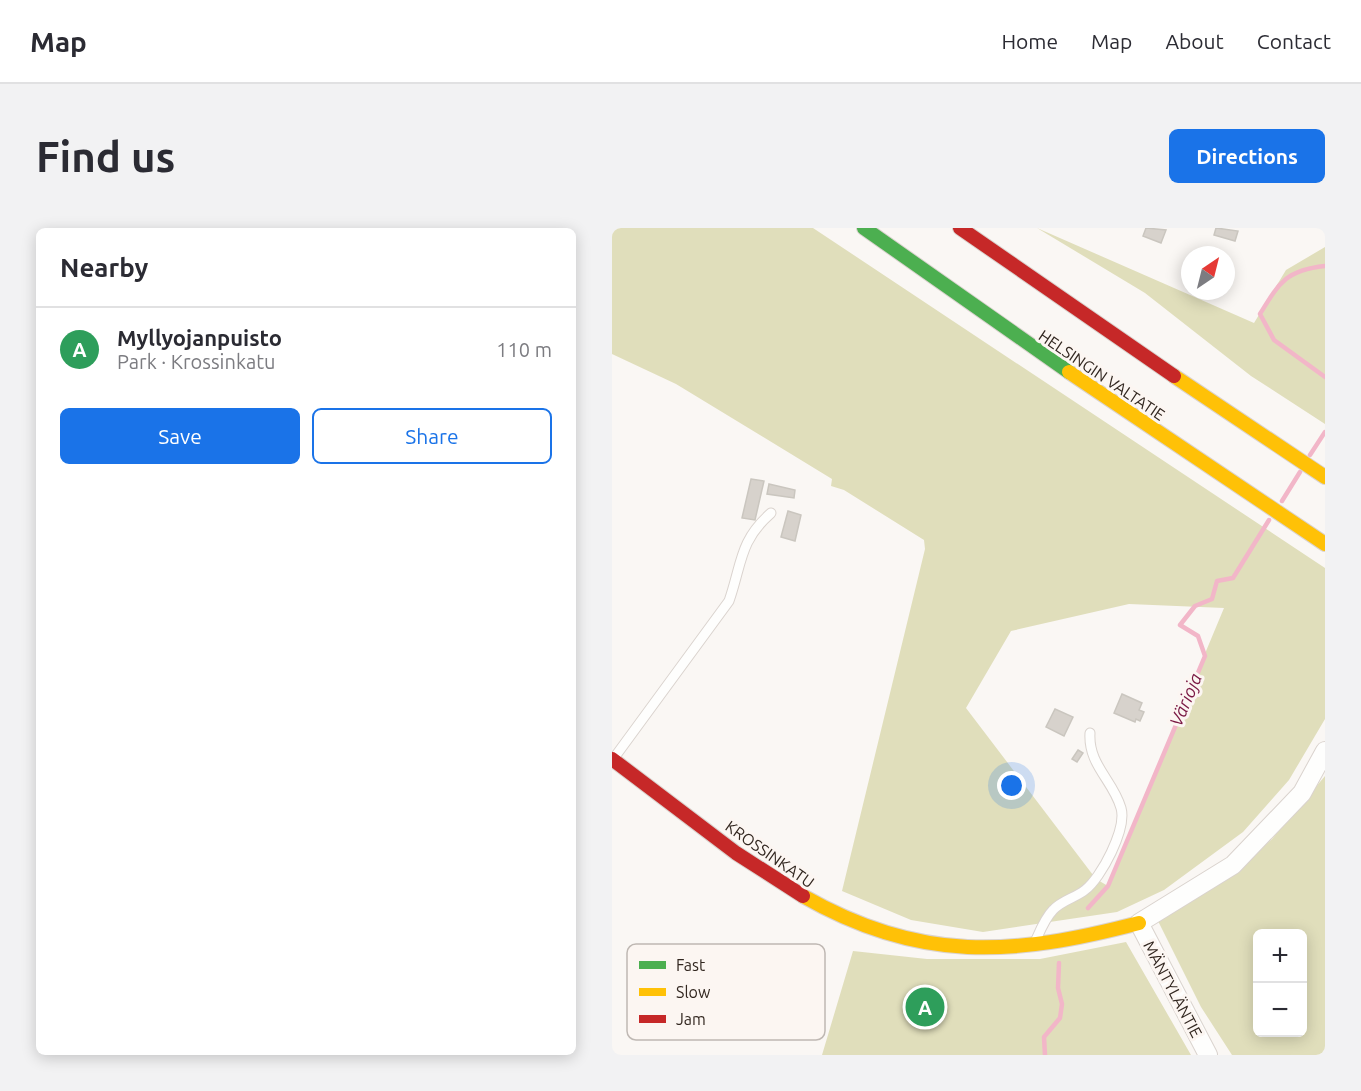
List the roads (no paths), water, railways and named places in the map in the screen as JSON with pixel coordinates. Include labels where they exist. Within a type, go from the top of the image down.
[{"type":"main road","name":"HELSINGIN VALTATIE","points":[[864,228],[1125,411],[1325,544]]},
{"type":"main road","points":[[960,228],[1076,310],[1325,477]]},
{"type":"main road","name":"KROSSINKATU","points":[[612,759],[777,882],[815,905],[867,927],[914,941],[971,949],[1032,946],[1088,937],[1139,923]]},
{"type":"street","points":[[1139,923],[1233,865],[1302,793],[1325,751]]},
{"type":"street","name":"MÄNTYLÄNTIE","points":[[1139,923],[1208,1055]]},
{"type":"lane","points":[[612,759],[729,602],[739,574],[746,542],[756,526],[771,513]]},
{"type":"lane","points":[[1032,946],[1051,912],[1062,902],[1083,892],[1096,879],[1107,861],[1121,823],[1122,810],[1118,801],[1092,758],[1090,733]]},
{"type":"waterway","name":"Värioja","points":[[1325,266],[1301,271],[1285,280],[1260,314],[1274,340],[1325,377]]},
{"type":"waterway","name":"Värioja","points":[[1310,455],[1325,432]]},
{"type":"waterway","name":"Värioja","points":[[1282,501],[1300,472]]},
{"type":"waterway","name":"Värioja","points":[[1088,908],[1108,886],[1205,656],[1198,636],[1180,625],[1195,606],[1212,599],[1217,581],[1233,578],[1269,520]]},
{"type":"waterway","points":[[1045,1055],[1044,1037],[1060,1018],[1062,1004],[1058,988],[1059,963]]},
{"type":"place","name":"Myllyojanpuisto","points":[[925,1007]]}]
